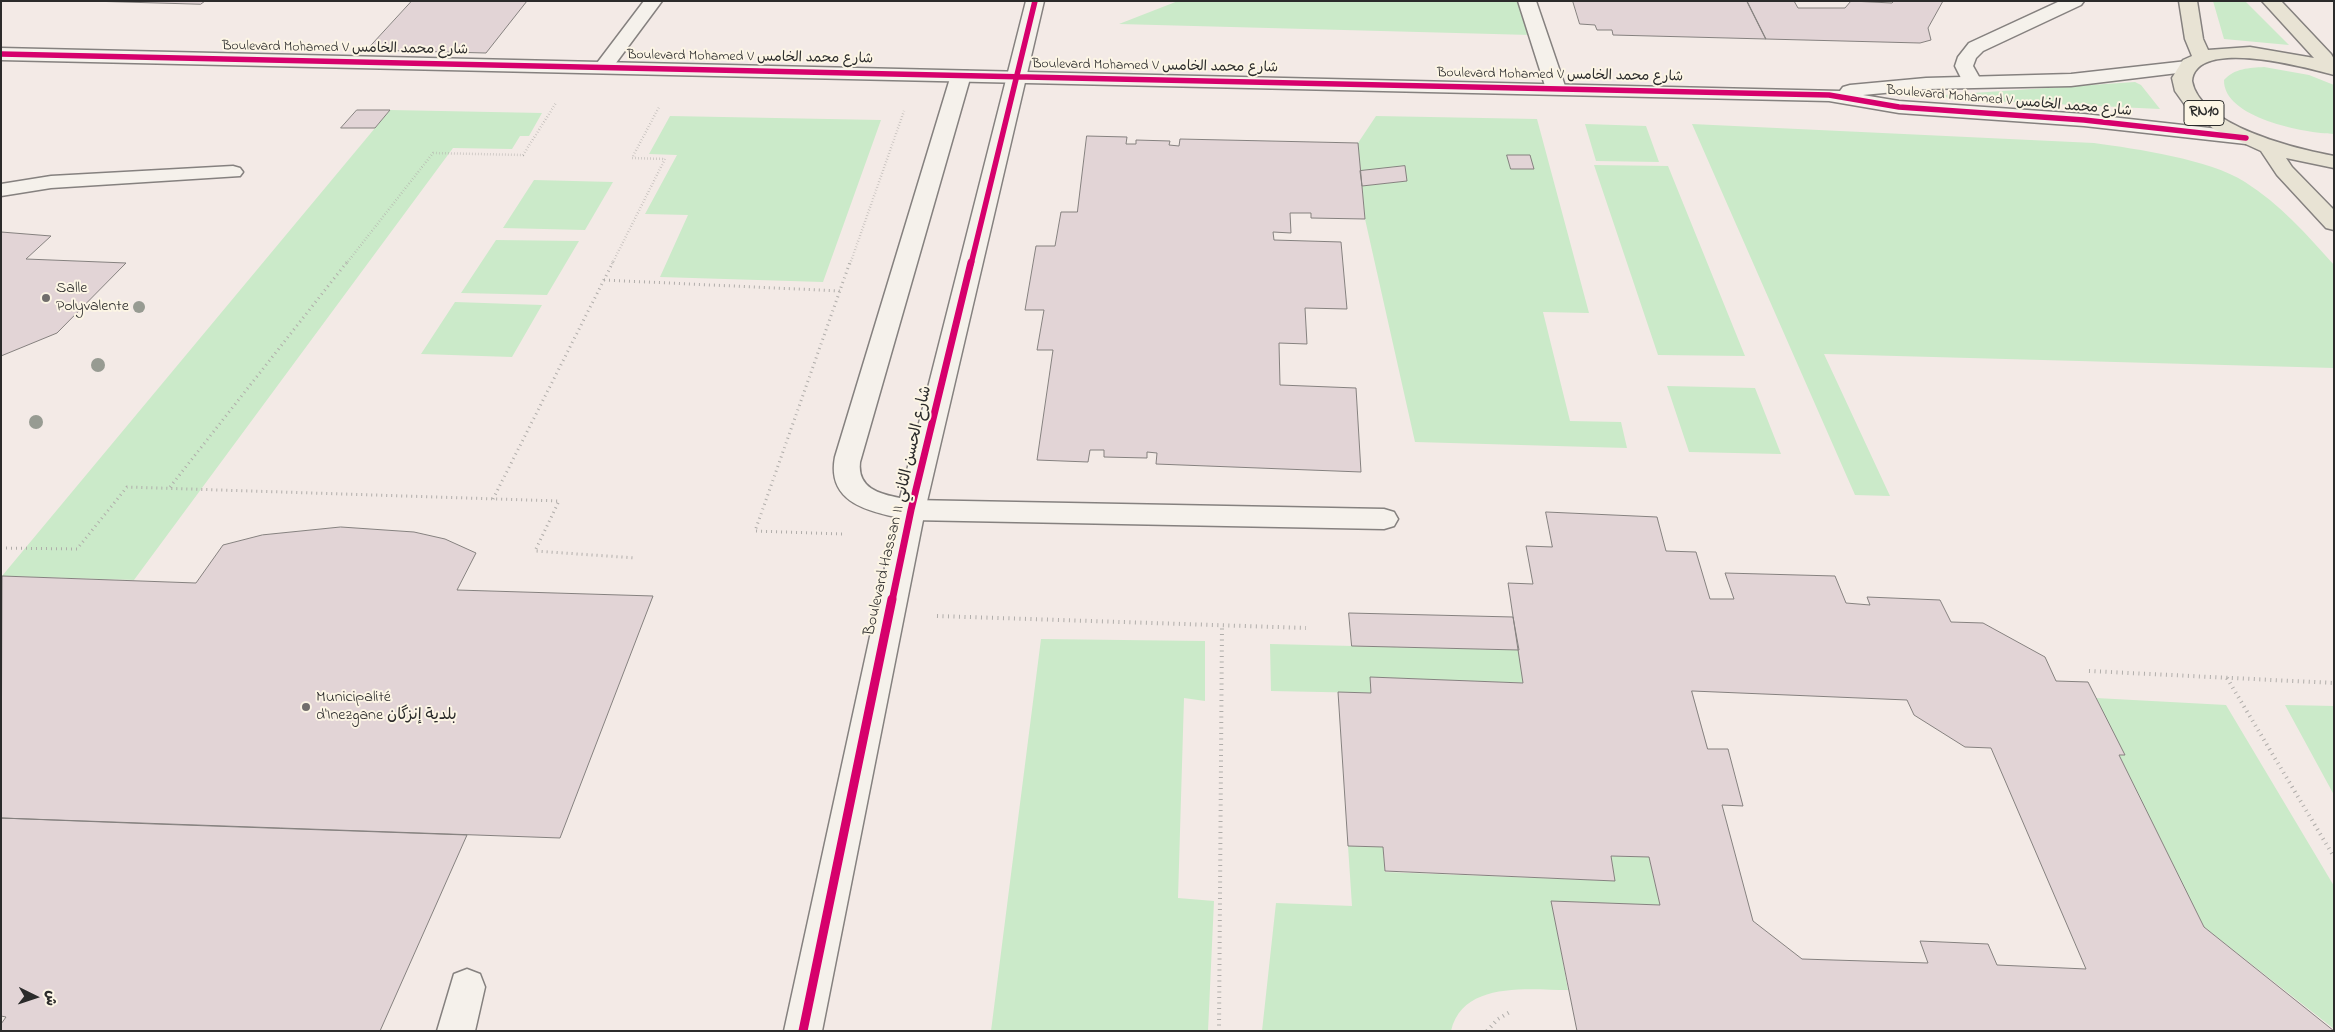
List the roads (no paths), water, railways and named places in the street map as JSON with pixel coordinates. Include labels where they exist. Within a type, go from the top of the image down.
[{"type":"main road","name":"RN10","points":[[2188,1],[2194,39],[2194,62],[2182,79],[2186,94],[2202,111],[2225,127],[2246,138],[2269,147],[2334,162]]},
{"type":"main road","points":[[2271,1],[2322,54],[2331,68]]},
{"type":"main road","points":[[2194,62],[2226,53],[2257,53],[2292,57],[2331,68]]},
{"type":"main road","points":[[2269,147],[2284,171],[2334,224]]},
{"type":"street","points":[[603,67],[653,1]]},
{"type":"street","name":"Boulevard Hassan II شارع الحسن الثاني","points":[[803,1031],[911,510],[1015,76],[1035,1]]},
{"type":"street","points":[[1527,1],[1556,89]]},
{"type":"street","points":[[1972,82],[1964,66],[1967,57],[1976,47],[2075,1]]},
{"type":"street","name":"Boulevard Mohamed V شارع محمد الخامس","points":[[1,54],[1829,95],[1899,107],[2084,120],[2246,138]]},
{"type":"street","name":"Boulevard Mohamed V شارع محمد الخامس","points":[[1829,95],[1887,85],[2057,80],[2194,62]]},
{"type":"street","name":"Boulevard Hassan II شارع الحسن الثاني","points":[[911,510],[877,503],[855,493],[846,476],[848,457],[961,75]]},
{"type":"street","points":[[1,190],[51,182],[233,172]]},
{"type":"street","points":[[911,510],[1384,519]]},
{"type":"street","points":[[456,1031],[467,988]]},
{"type":"place","name":"Salle Polyvalente","points":[[46,298]]},
{"type":"place","name":"Municipalité d'Inezgane بلدية إنزگان","points":[[306,707]]}]
